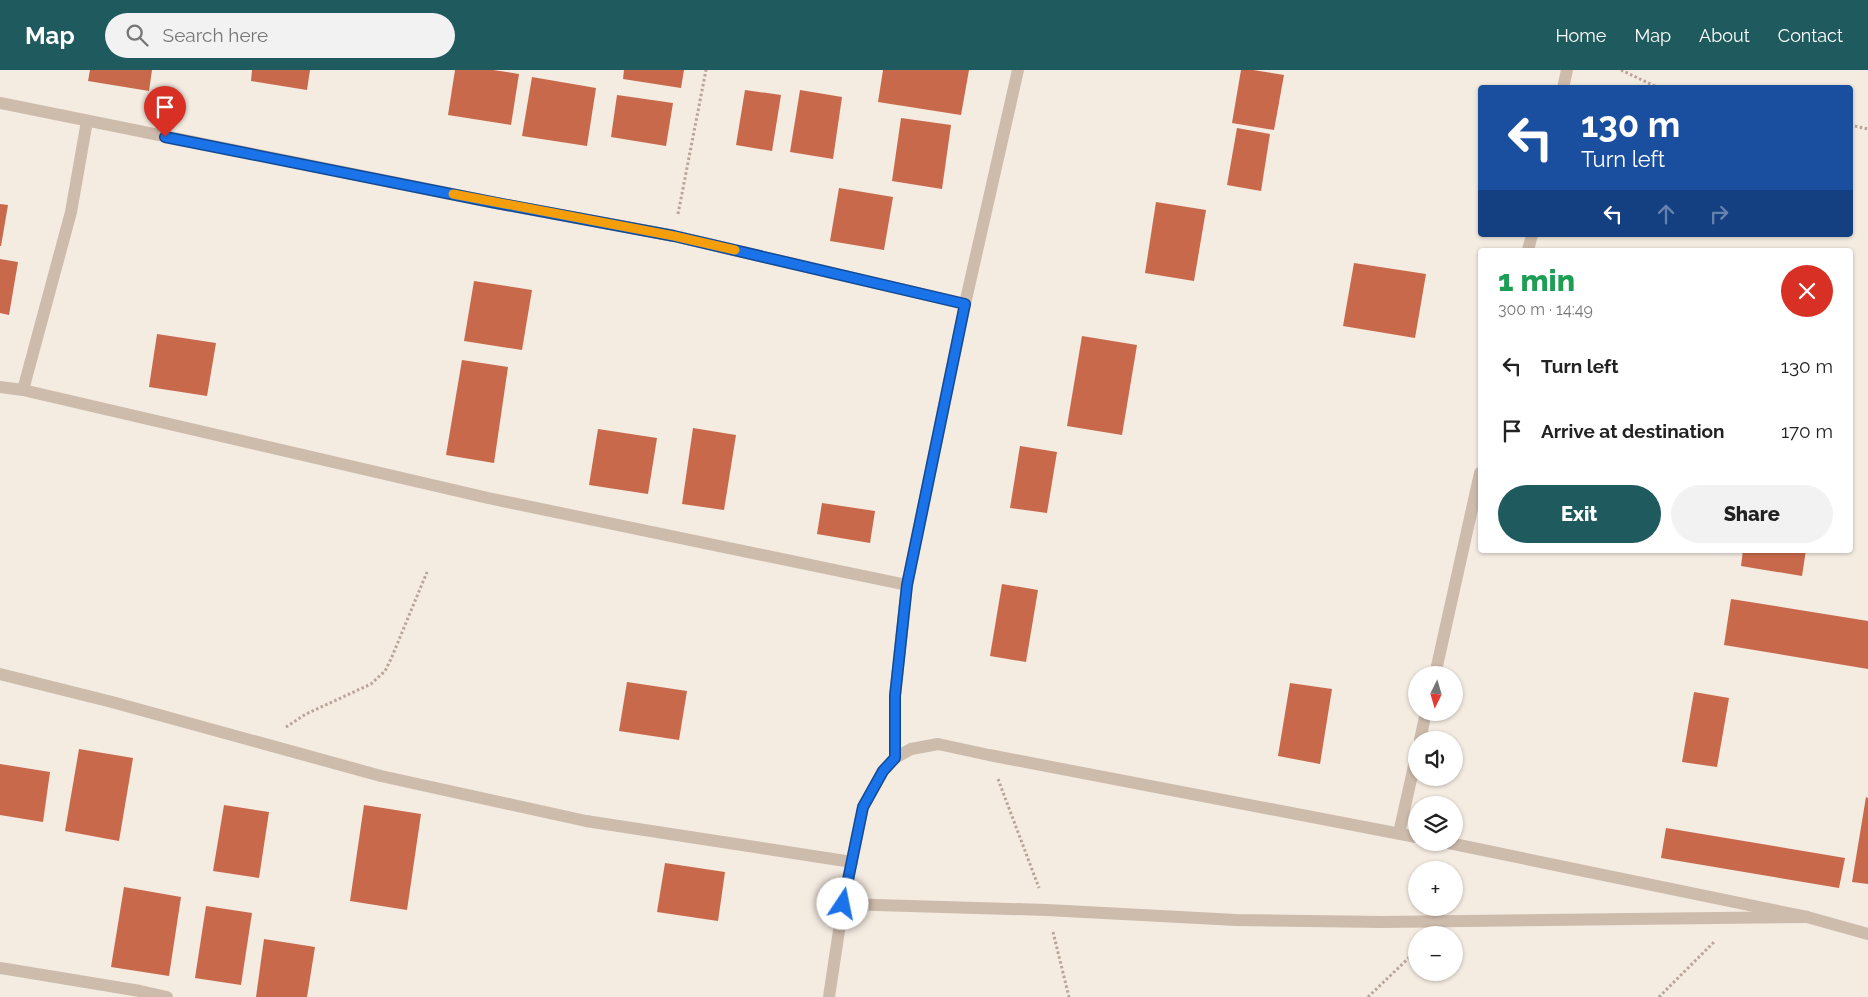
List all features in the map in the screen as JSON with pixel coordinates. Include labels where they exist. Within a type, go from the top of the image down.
[{"type":"street","points":[[895,758],[895,696],[907,585],[965,304],[1018,70]]},
{"type":"street","points":[[1564,85],[1567,70]]},
{"type":"street","points":[[0,103],[491,202],[674,236],[965,304]]},
{"type":"street","points":[[23,390],[71,212],[87,121]]},
{"type":"street","points":[[0,387],[23,390],[488,498],[907,585]]},
{"type":"street","points":[[1437,666],[1478,482]]},
{"type":"street","points":[[0,674],[112,702],[381,776],[586,821],[852,862]]},
{"type":"street","points":[[829,997],[843,904],[863,807],[883,771],[895,758],[911,749],[938,744],[989,756],[1408,835]]},
{"type":"street","points":[[1399,833],[1410,786]]},
{"type":"street","points":[[1463,846],[1807,918],[1868,934]]},
{"type":"street","points":[[843,904],[1047,910],[1236,920],[1383,922],[1807,918]]},
{"type":"street","points":[[0,968],[131,989],[167,997]]},
{"type":"path","points":[[674,236],[706,70]]},
{"type":"path","points":[[1621,70],[1654,85]]},
{"type":"path","points":[[1853,126],[1868,129]]},
{"type":"path","points":[[267,744],[290,724],[306,714],[357,691],[378,679],[391,659],[427,572]]},
{"type":"path","points":[[989,756],[1047,910],[1069,997]]},
{"type":"path","points":[[1659,997],[1736,919]]},
{"type":"path","points":[[1368,997],[1408,959]]},
{"type":"building","points":[[90,70],[152,70],[149,91],[88,81]]},
{"type":"building","points":[[252,70],[310,70],[307,90],[251,81]]},
{"type":"building","points":[[455,70],[493,70],[519,74],[511,125],[448,115]]},
{"type":"building","points":[[624,70],[684,70],[681,88],[623,79]]},
{"type":"building","points":[[883,70],[969,70],[961,115],[878,102]]},
{"type":"building","points":[[1241,70],[1284,75],[1274,130],[1232,123]]},
{"type":"building","points":[[532,77],[596,88],[587,146],[522,136]]},
{"type":"building","points":[[745,90],[781,95],[772,151],[736,145]]},
{"type":"building","points":[[800,90],[842,97],[833,159],[790,152]]},
{"type":"building","points":[[617,95],[673,103],[666,146],[611,137]]},
{"type":"building","points":[[901,118],[951,125],[942,189],[892,181]]},
{"type":"building","points":[[1237,128],[1270,134],[1261,191],[1227,185]]},
{"type":"building","points":[[839,188],[893,197],[884,250],[830,241]]},
{"type":"building","points":[[1156,202],[1206,210],[1194,281],[1145,273]]},
{"type":"building","points":[[0,204],[8,205],[1,246],[0,246]]},
{"type":"building","points":[[0,259],[18,262],[9,315],[0,313]]},
{"type":"building","points":[[1354,263],[1426,274],[1415,338],[1343,326]]},
{"type":"building","points":[[474,281],[532,290],[522,350],[464,341]]},
{"type":"building","points":[[157,334],[216,343],[207,396],[149,387]]},
{"type":"building","points":[[1082,336],[1137,345],[1122,435],[1067,426]]},
{"type":"building","points":[[462,360],[508,367],[494,463],[446,455]]},
{"type":"building","points":[[693,428],[736,435],[724,510],[682,504]]},
{"type":"building","points":[[598,429],[657,438],[648,494],[589,485]]},
{"type":"building","points":[[1020,446],[1057,452],[1047,513],[1010,508]]},
{"type":"building","points":[[822,503],[875,511],[870,543],[817,534]]},
{"type":"building","points":[[1743,553],[1806,553],[1802,576],[1741,566]]},
{"type":"building","points":[[1002,584],[1038,590],[1026,662],[990,656]]},
{"type":"building","points":[[1731,599],[1868,621],[1868,669],[1724,645]]},
{"type":"building","points":[[627,682],[687,691],[679,740],[619,731]]},
{"type":"building","points":[[1290,683],[1332,689],[1320,764],[1278,756]]},
{"type":"building","points":[[1694,692],[1729,698],[1717,767],[1682,762]]},
{"type":"building","points":[[79,749],[133,758],[119,841],[65,831]]},
{"type":"building","points":[[0,764],[50,772],[43,822],[0,815]]},
{"type":"building","points":[[1866,797],[1868,798],[1868,884],[1852,882]]},
{"type":"building","points":[[224,805],[269,812],[259,878],[213,871]]},
{"type":"building","points":[[364,805],[421,814],[407,910],[350,901]]},
{"type":"building","points":[[1666,828],[1845,858],[1839,888],[1661,858]]},
{"type":"building","points":[[665,863],[725,872],[718,921],[657,912]]},
{"type":"building","points":[[124,887],[181,897],[169,976],[111,967]]},
{"type":"building","points":[[206,906],[252,913],[241,985],[195,978]]},
{"type":"building","points":[[264,939],[315,947],[307,997],[256,997]]},
{"type":"slow traffic","points":[[453,194],[674,236],[735,250]]},
{"type":"route","points":[[165,137],[491,202],[674,236],[965,304],[934,463],[907,585],[895,696],[895,758],[883,771],[863,807],[843,904]]}]
